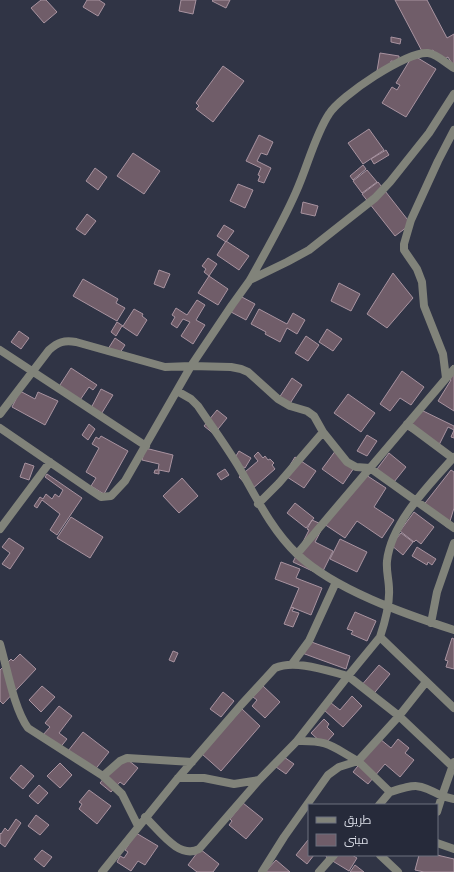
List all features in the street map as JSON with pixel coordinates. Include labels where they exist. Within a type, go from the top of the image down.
[{"type":"street","points":[[0,428],[101,497],[108,497],[115,493],[125,482],[191,366],[250,280],[297,192],[325,120],[334,107],[363,84],[405,59],[416,55],[429,53],[454,68]]},
{"type":"street","points":[[250,280],[309,250],[375,198],[390,182],[429,133],[454,94]]},
{"type":"street","points":[[446,378],[443,354],[425,309],[423,287],[419,275],[404,250],[404,244],[411,220],[454,130]]},
{"type":"street","points":[[0,414],[56,344],[65,340],[171,368],[191,366],[231,367],[241,369],[248,372],[278,399],[290,406],[307,411],[314,416],[323,432],[347,462],[356,467],[370,468],[454,528]]},
{"type":"street","points":[[0,350],[146,446]]},
{"type":"street","points":[[297,554],[454,369]]},
{"type":"street","points":[[177,391],[191,399],[198,406],[239,468],[258,504],[279,533],[297,554],[336,582],[388,606],[431,623],[454,630]]},
{"type":"street","points":[[145,817],[177,849],[185,852],[193,852],[199,849],[259,780],[297,741],[380,637],[385,623],[388,606],[389,591],[387,561],[392,541],[401,523],[417,501],[454,458],[407,424]]},
{"type":"street","points":[[258,504],[279,483],[323,432]]},
{"type":"street","points":[[0,529],[3,518],[50,462]]},
{"type":"street","points":[[431,623],[437,592],[454,543]]},
{"type":"street","points":[[292,664],[309,642],[336,582]]},
{"type":"street","points":[[380,637],[454,708]]},
{"type":"street","points":[[0,644],[22,721],[28,728],[103,776],[122,794],[138,826]]},
{"type":"street","points":[[106,870],[145,817],[178,778],[241,705],[275,668],[281,665],[292,664],[348,676],[399,716],[453,764],[438,809]]},
{"type":"street","points":[[262,872],[284,837],[328,775],[339,767],[358,761],[399,716],[426,682]]},
{"type":"street","points":[[297,741],[324,742],[336,748],[358,761],[390,792]]},
{"type":"street","points":[[103,776],[120,761],[127,758],[192,762]]},
{"type":"street","points":[[178,778],[204,778],[234,784],[259,780]]},
{"type":"street","points":[[380,804],[390,792],[415,785],[425,787],[442,796],[454,799]]},
{"type":"street","points":[[438,843],[454,849]]},
{"type":"street","points":[[319,872],[333,856]]},
{"type":"street","points":[[381,856],[398,872]]},
{"type":"building","points":[[41,0],[46,0],[57,12],[44,23],[31,8]]},
{"type":"building","points":[[87,0],[99,0],[105,4],[98,16],[83,7]]},
{"type":"building","points":[[181,0],[196,0],[193,14],[179,11]]},
{"type":"building","points":[[230,0],[226,8],[212,1]]},
{"type":"building","points":[[395,0],[427,0],[447,38],[454,34],[454,67],[448,57],[439,62],[433,50],[424,55]]},
{"type":"building","points":[[391,37],[401,39],[400,44],[391,42]]},
{"type":"building","points":[[380,53],[399,56],[399,62],[391,61],[390,68],[377,71]]},
{"type":"building","points":[[413,55],[436,69],[406,117],[382,103],[392,87],[397,90],[400,85],[396,83]]},
{"type":"building","points":[[223,66],[244,81],[213,122],[196,109],[199,106],[196,103]]},
{"type":"building","points":[[369,129],[384,150],[363,164],[348,143]]},
{"type":"building","points":[[259,135],[273,142],[267,155],[261,153],[257,161],[271,168],[264,183],[258,181],[260,176],[258,175],[261,168],[246,161]]},
{"type":"building","points":[[386,150],[389,155],[374,164],[371,159]]},
{"type":"building","points":[[133,153],[160,171],[144,194],[117,176]]},
{"type":"building","points":[[363,165],[366,169],[353,180],[350,176]]},
{"type":"building","points":[[95,168],[107,177],[98,190],[86,181]]},
{"type":"building","points":[[367,170],[377,182],[362,193],[353,181]]},
{"type":"building","points":[[378,182],[411,224],[395,236],[362,194]]},
{"type":"building","points":[[238,184],[253,190],[245,208],[230,201]]},
{"type":"building","points":[[303,202],[318,206],[315,216],[301,213]]},
{"type":"building","points":[[87,214],[96,221],[85,235],[76,229]]},
{"type":"building","points":[[224,225],[234,231],[226,242],[217,236]]},
{"type":"building","points":[[226,241],[249,256],[239,270],[217,255]]},
{"type":"building","points":[[208,258],[217,264],[209,276],[204,272],[206,269],[202,266]]},
{"type":"building","points":[[159,270],[170,274],[164,288],[154,284]]},
{"type":"building","points":[[393,273],[413,298],[387,328],[367,314]]},
{"type":"building","points":[[209,276],[228,289],[218,305],[198,293]]},
{"type":"building","points":[[83,279],[118,299],[116,303],[125,308],[117,321],[73,296]]},
{"type":"building","points":[[339,283],[360,294],[351,311],[331,301]]},
{"type":"building","points":[[240,296],[255,304],[246,320],[231,312]]},
{"type":"building","points":[[197,300],[205,305],[196,320],[205,325],[193,344],[181,336],[190,322],[183,319],[177,328],[171,324],[175,317],[172,315],[176,308],[187,315]]},
{"type":"building","points":[[134,309],[143,314],[142,316],[147,320],[137,336],[122,326],[116,336],[111,332],[117,322],[123,326]]},
{"type":"building","points":[[259,309],[287,324],[293,313],[305,320],[297,334],[287,328],[280,342],[251,324]]},
{"type":"building","points":[[327,329],[342,339],[333,351],[319,342]]},
{"type":"building","points":[[19,331],[29,338],[21,349],[11,342]]},
{"type":"building","points":[[306,336],[319,345],[308,361],[295,353]]},
{"type":"building","points":[[115,338],[125,345],[118,356],[108,349]]},
{"type":"building","points":[[453,365],[454,411],[438,401],[451,380],[445,377]]},
{"type":"building","points":[[71,368],[97,385],[93,390],[89,387],[78,403],[58,388]]},
{"type":"building","points":[[402,371],[424,387],[411,405],[400,398],[390,411],[380,404]]},
{"type":"building","points":[[292,378],[302,385],[289,405],[279,398]]},
{"type":"building","points":[[101,389],[113,395],[100,416],[90,410]]},
{"type":"building","points":[[20,391],[35,399],[38,392],[58,401],[45,425],[12,407]]},
{"type":"building","points":[[348,394],[375,413],[361,432],[334,413]]},
{"type":"building","points":[[417,408],[454,426],[454,430],[448,427],[439,445],[407,429]]},
{"type":"building","points":[[217,410],[227,418],[214,434],[204,426]]},
{"type":"building","points":[[89,424],[95,429],[88,440],[82,435]]},
{"type":"building","points":[[454,430],[454,438],[451,437]]},
{"type":"building","points":[[367,435],[377,441],[367,456],[357,451]]},
{"type":"building","points":[[101,436],[128,451],[104,494],[91,486],[96,478],[86,472],[99,448],[92,444],[96,437],[99,439]]},
{"type":"building","points":[[145,448],[173,455],[169,472],[159,470],[159,474],[154,473],[155,470],[158,470],[159,464],[142,460]]},
{"type":"building","points":[[336,450],[356,465],[343,484],[322,469]]},
{"type":"building","points":[[239,451],[251,458],[245,468],[239,465],[234,459]]},
{"type":"building","points":[[258,452],[263,458],[265,456],[268,460],[270,459],[274,463],[272,465],[275,469],[251,490],[239,477],[258,461],[254,456]]},
{"type":"building","points":[[389,453],[406,467],[394,482],[377,469]]},
{"type":"building","points":[[295,457],[316,471],[304,488],[284,475]]},
{"type":"building","points":[[25,463],[34,466],[29,480],[20,477]]},
{"type":"building","points":[[225,469],[229,475],[221,480],[217,474]]},
{"type":"building","points":[[451,470],[454,472],[454,508],[448,528],[422,507]]},
{"type":"building","points":[[47,474],[82,498],[57,535],[50,530],[60,514],[42,500],[37,508],[34,506],[40,497],[43,499],[46,494],[52,499],[55,494],[59,497],[63,490],[45,477]]},
{"type":"building","points":[[366,475],[386,488],[374,507],[394,520],[382,538],[357,521],[345,538],[324,524]]},
{"type":"building","points":[[182,478],[198,496],[179,513],[163,496]]},
{"type":"building","points":[[295,503],[314,518],[306,528],[287,513]]},
{"type":"building","points":[[414,512],[434,527],[421,544],[416,540],[414,542],[400,531]]},
{"type":"building","points":[[71,517],[103,537],[90,558],[57,538]]},
{"type":"building","points":[[312,520],[321,524],[325,523],[315,542],[333,551],[321,575],[293,562],[309,530],[307,529]]},
{"type":"building","points":[[401,533],[413,542],[403,555],[391,545]]},
{"type":"building","points":[[9,538],[24,548],[10,569],[2,564],[10,553],[2,547]]},
{"type":"building","points":[[340,539],[367,552],[357,572],[330,559]]},
{"type":"building","points":[[417,547],[436,559],[432,565],[428,562],[427,565],[412,556]]},
{"type":"building","points":[[281,562],[300,569],[296,578],[322,588],[311,615],[291,607],[299,588],[275,579]]},
{"type":"building","points":[[291,607],[294,608],[292,611],[299,613],[293,627],[284,624]]},
{"type":"building","points":[[355,612],[376,621],[367,641],[351,634],[353,631],[347,629]]},
{"type":"building","points":[[452,638],[454,639],[454,669],[446,667],[448,661],[445,660]]},
{"type":"building","points":[[306,640],[350,656],[346,669],[302,653]]},
{"type":"building","points":[[173,651],[178,653],[174,662],[169,660]]},
{"type":"building","points":[[20,654],[36,669],[3,704],[0,701],[0,670],[11,659],[13,661]]},
{"type":"building","points":[[379,665],[390,674],[371,697],[360,687]]},
{"type":"building","points":[[42,686],[55,697],[41,712],[29,700]]},
{"type":"building","points":[[263,686],[280,702],[265,718],[252,706],[257,700],[253,697]]},
{"type":"building","points":[[223,692],[234,701],[221,717],[210,709]]},
{"type":"building","points":[[352,696],[362,706],[343,727],[324,710],[331,703],[340,710]]},
{"type":"building","points":[[59,706],[72,716],[59,733],[67,739],[59,749],[42,736],[50,727],[45,723]]},
{"type":"building","points":[[242,709],[260,726],[221,771],[202,754]]},
{"type":"building","points":[[324,719],[329,724],[327,727],[334,734],[324,745],[311,733]]},
{"type":"building","points":[[83,732],[109,752],[94,771],[68,751]]},
{"type":"building","points":[[380,739],[391,748],[398,739],[409,748],[405,753],[414,760],[400,777],[385,764],[368,784],[353,772]]},
{"type":"building","points":[[123,756],[138,768],[124,785],[120,782],[111,792],[100,783]]},
{"type":"building","points":[[284,757],[294,764],[286,774],[276,767]]},
{"type":"building","points":[[60,763],[72,775],[60,788],[47,776]]},
{"type":"building","points":[[21,765],[34,776],[23,789],[10,778]]},
{"type":"building","points":[[39,785],[48,793],[38,804],[29,796]]},
{"type":"building","points":[[89,790],[111,806],[97,824],[79,809],[82,804],[79,802]]},
{"type":"building","points":[[243,803],[263,819],[246,839],[229,825],[232,821],[230,819]]},
{"type":"building","points":[[36,815],[49,825],[40,835],[28,826]]},
{"type":"building","points":[[16,819],[21,823],[5,847],[0,843],[0,833],[1,834],[5,828],[8,831]]},
{"type":"building","points":[[136,833],[158,846],[145,865],[138,861],[131,871],[117,862],[120,856],[124,858],[128,852],[125,850]]},
{"type":"building","points":[[308,840],[308,856],[313,856],[307,864],[296,855]]},
{"type":"building","points":[[200,849],[219,864],[213,872],[197,872],[188,865]]},
{"type":"building","points":[[42,850],[52,857],[44,867],[34,859]]},
{"type":"building","points":[[438,855],[454,859],[454,872],[424,872],[415,870],[419,856]]},
{"type":"building","points":[[354,856],[357,858],[349,871],[326,857]]},
{"type":"building","points":[[276,860],[290,872],[265,872]]},
{"type":"building","points":[[355,865],[364,872],[350,872]]}]
